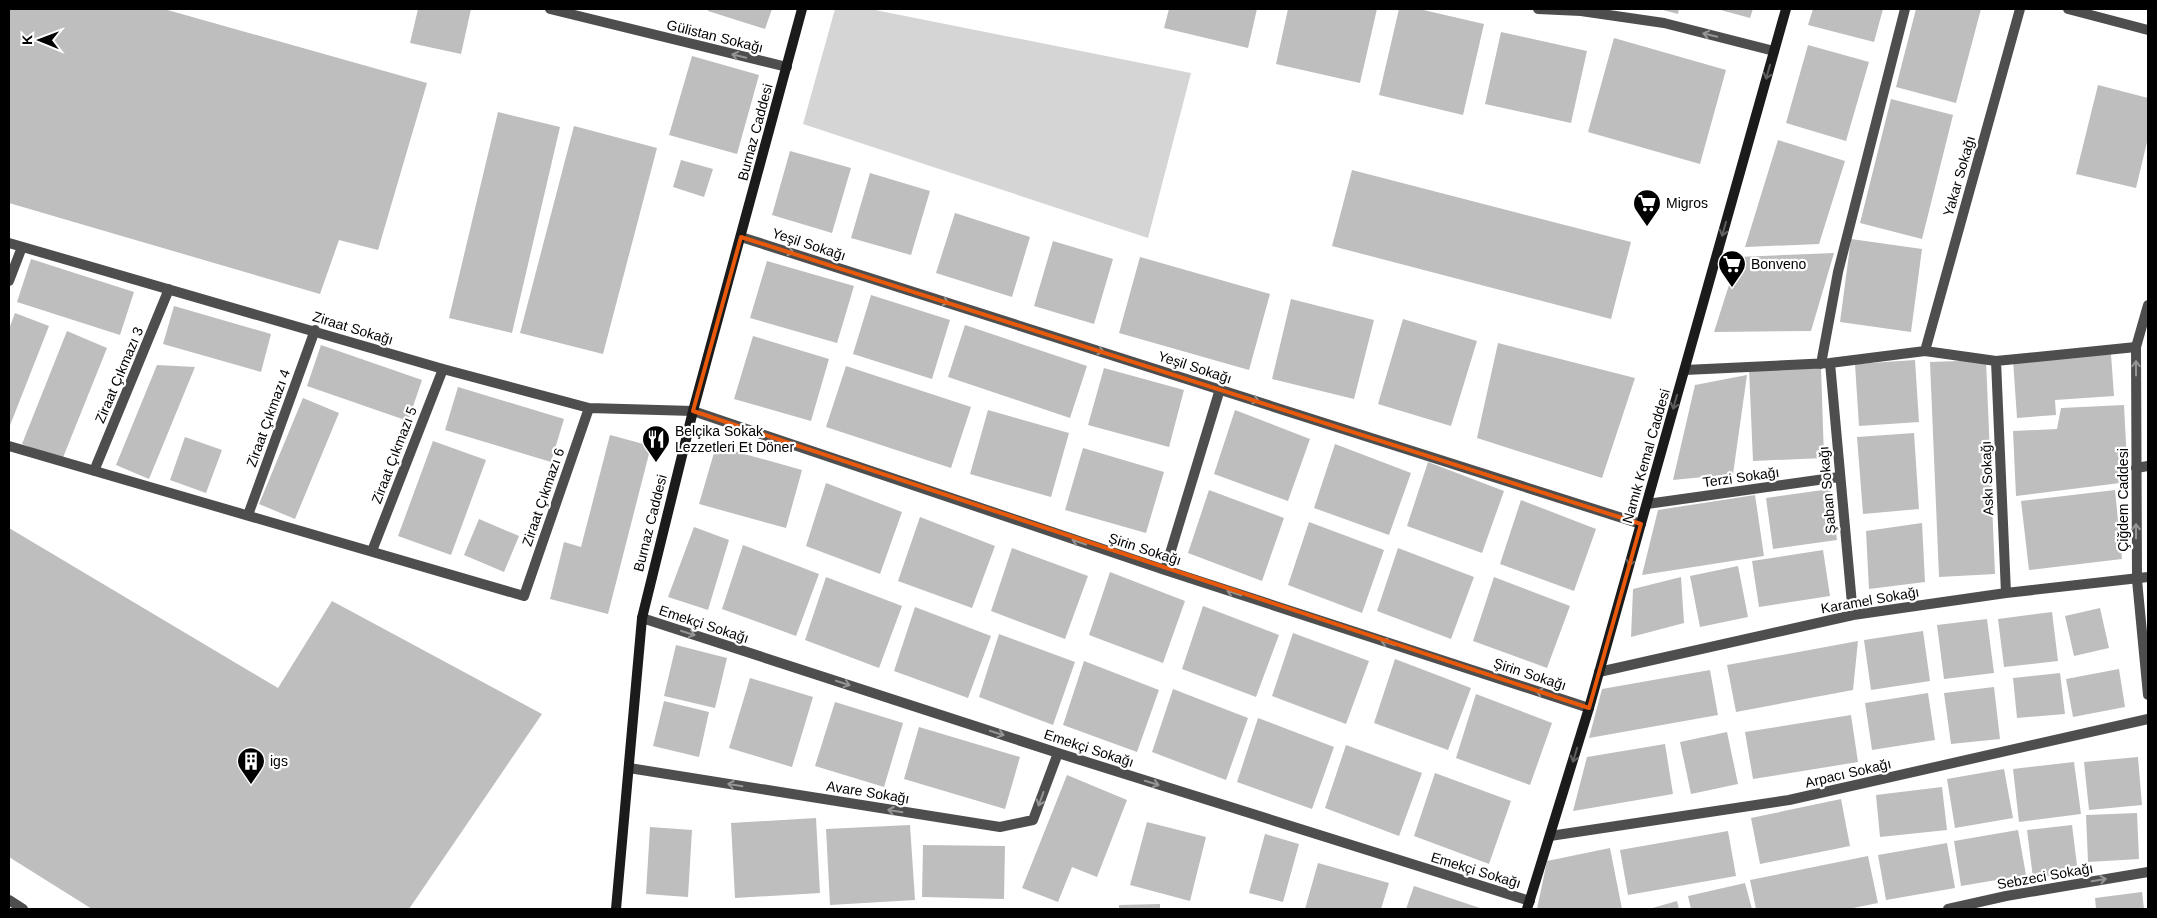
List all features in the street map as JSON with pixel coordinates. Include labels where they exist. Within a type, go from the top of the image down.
[{"type":"main road","name":"Burnaz Caddesi","points":[[616,909],[642,618],[693,412],[802,9]]},
{"type":"main road","name":"Namık Kemal Caddesi","points":[[1529,905],[1589,708],[1786,9]]},
{"type":"street","name":"Gülistan Sokağı","points":[[550,9],[786,67]]},
{"type":"street","points":[[1538,9],[1581,11],[1664,24],[1774,51]]},
{"type":"street","name":"Şaban Sokağı","points":[[1853,615],[1840,477],[1825,364],[1838,272],[1905,9]]},
{"type":"street","name":"Yakar Sokağı","points":[[1925,351],[2020,9]]},
{"type":"street","points":[[2068,9],[2148,30]]},
{"type":"street","name":"Yeşil Sokağı","points":[[741,237],[1641,524]]},
{"type":"street","name":"Ziraat Sokağı","points":[[9,243],[315,330],[443,369],[589,408],[693,412]]},
{"type":"street","points":[[9,281],[22,247]]},
{"type":"street","name":"Ziraat Çıkmazı 3","points":[[94,471],[169,289]]},
{"type":"street","name":"Çiğdem Caddesi","points":[[2148,305],[2136,347],[2137,580],[2148,695]]},
{"type":"street","name":"Ziraat Çıkmazı 4","points":[[248,515],[315,330]]},
{"type":"street","points":[[1684,370],[1825,364],[1925,351],[1996,361],[2136,347]]},
{"type":"street","name":"Askı Sokağı","points":[[1996,361],[2006,593]]},
{"type":"street","name":"Ziraat Çıkmazı 5","points":[[372,551],[443,369]]},
{"type":"street","points":[[1164,570],[1220,390]]},
{"type":"street","name":"Ziraat Çıkmazı 6","points":[[372,551],[524,596],[589,408]]},
{"type":"street","name":"Şirin Sokağı","points":[[693,412],[1164,570],[1589,708]]},
{"type":"street","points":[[9,446],[372,551]]},
{"type":"street","points":[[2136,468],[2148,466]]},
{"type":"street","name":"Terzi Sokağı","points":[[1646,504],[1840,477]]},
{"type":"street","name":"Karamel Sokağı","points":[[1599,672],[1853,615],[2006,593],[2137,580],[2148,577]]},
{"type":"street","name":"Emekçi Sokağı","points":[[642,618],[1529,905]]},
{"type":"street","name":"Arpacı Sokağı","points":[[1550,836],[1789,800],[2148,719]]},
{"type":"street","name":"Avare Sokağı","points":[[628,768],[1000,827],[1033,820],[1058,753]]},
{"type":"street","name":"Sebzeci Sokağı","points":[[1948,909],[2006,896],[2148,872]]},
{"type":"street","points":[[9,900],[23,909]]},
{"type":"highlighted area","points":[[741,237],[1641,524],[1589,708],[693,411]]},
{"type":"shaded area","points":[[835,9],[870,9],[1191,73],[1148,238],[803,124]]},
{"type":"building","points":[[9,9],[164,9],[427,83],[378,250],[339,240],[320,294],[9,203]]},
{"type":"building","points":[[418,9],[471,9],[461,54],[410,43]]},
{"type":"building","points":[[708,9],[772,9],[765,29],[708,11]]},
{"type":"building","points":[[1169,9],[1257,9],[1248,48],[1164,28]]},
{"type":"building","points":[[1288,9],[1377,9],[1360,83],[1276,64]]},
{"type":"building","points":[[1399,9],[1419,9],[1484,24],[1463,115],[1379,95]]},
{"type":"building","points":[[1659,9],[1679,9],[1678,14]]},
{"type":"building","points":[[1717,9],[1753,9],[1750,18]]},
{"type":"building","points":[[1813,9],[1883,9],[1874,42],[1808,25]]},
{"type":"building","points":[[1916,9],[1981,9],[1956,103],[1896,87]]},
{"type":"building","points":[[1501,32],[1587,51],[1571,123],[1485,104]]},
{"type":"building","points":[[1614,38],[1726,70],[1700,164],[1588,132]]},
{"type":"building","points":[[1808,45],[1869,62],[1846,141],[1786,123]]},
{"type":"building","points":[[692,56],[759,75],[737,154],[669,135]]},
{"type":"building","points":[[2098,85],[2148,98],[2148,138],[2136,188],[2076,174]]},
{"type":"building","points":[[1891,99],[1953,115],[1922,239],[1860,223]]},
{"type":"building","points":[[498,112],[560,127],[512,333],[449,318]]},
{"type":"building","points":[[574,126],[657,148],[603,354],[520,333]]},
{"type":"building","points":[[1778,140],[1845,161],[1819,244],[1745,247]]},
{"type":"building","points":[[790,151],[851,168],[832,233],[772,215]]},
{"type":"building","points":[[681,160],[713,169],[704,197],[673,187]]},
{"type":"building","points":[[1352,170],[1631,242],[1611,319],[1332,246]]},
{"type":"building","points":[[870,173],[930,191],[911,255],[851,238]]},
{"type":"building","points":[[955,213],[1030,237],[1012,297],[936,273]]},
{"type":"building","points":[[1851,239],[1922,249],[1911,332],[1840,322]]},
{"type":"building","points":[[1053,241],[1113,259],[1094,324],[1034,306]]},
{"type":"building","points":[[1834,253],[1811,331],[1714,332],[1738,257]]},
{"type":"building","points":[[1140,257],[1270,294],[1249,370],[1119,333]]},
{"type":"building","points":[[31,259],[134,292],[120,335],[17,302]]},
{"type":"building","points":[[767,261],[854,286],[837,343],[750,318]]},
{"type":"building","points":[[871,295],[950,320],[932,379],[853,354]]},
{"type":"building","points":[[1291,299],[1374,320],[1354,399],[1272,379]]},
{"type":"building","points":[[174,306],[271,334],[261,372],[163,344]]},
{"type":"building","points":[[15,313],[49,326],[9,428],[9,329]]},
{"type":"building","points":[[1403,319],[1477,341],[1451,426],[1378,404]]},
{"type":"building","points":[[965,325],[1087,366],[1070,418],[948,377]]},
{"type":"building","points":[[67,331],[107,348],[62,460],[22,444]]},
{"type":"building","points":[[753,336],[829,359],[811,421],[734,399]]},
{"type":"building","points":[[1498,343],[1635,378],[1602,478],[1477,438]]},
{"type":"building","points":[[321,345],[422,380],[408,421],[307,386]]},
{"type":"building","points":[[2111,354],[2114,396],[2055,400],[2056,415],[2017,418],[2013,360]]},
{"type":"building","points":[[1915,360],[1919,422],[1859,426],[1855,364]]},
{"type":"building","points":[[1986,360],[1995,574],[1939,577],[1930,362]]},
{"type":"building","points":[[157,365],[195,367],[149,479],[116,465]]},
{"type":"building","points":[[846,366],[971,407],[951,468],[826,427]]},
{"type":"building","points":[[1821,367],[1824,458],[1753,461],[1749,369]]},
{"type":"building","points":[[1104,368],[1184,390],[1169,447],[1088,425]]},
{"type":"building","points":[[1747,375],[1733,474],[1673,480],[1695,385]]},
{"type":"building","points":[[458,387],[564,419],[551,462],[445,430]]},
{"type":"building","points":[[303,398],[339,413],[295,519],[259,504]]},
{"type":"building","points":[[2124,405],[2128,482],[2016,496],[2013,431],[2057,429],[2061,408]]},
{"type":"building","points":[[988,410],[1069,433],[1051,497],[970,474]]},
{"type":"building","points":[[1235,410],[1310,439],[1288,501],[1214,474]]},
{"type":"building","points":[[1914,433],[1919,509],[1863,514],[1857,437]]},
{"type":"building","points":[[610,435],[651,446],[608,614],[550,599],[564,542],[581,547]]},
{"type":"building","points":[[185,437],[222,450],[206,493],[170,480]]},
{"type":"building","points":[[433,441],[486,460],[451,555],[398,536]]},
{"type":"building","points":[[1335,444],[1411,473],[1389,535],[1314,508]]},
{"type":"building","points":[[716,446],[802,470],[786,528],[699,504]]},
{"type":"building","points":[[1083,448],[1164,472],[1146,533],[1065,510]]},
{"type":"building","points":[[1428,462],[1504,491],[1482,553],[1407,526]]},
{"type":"building","points":[[826,483],[902,512],[880,574],[806,546]]},
{"type":"building","points":[[1830,489],[1837,540],[1773,549],[1766,498]]},
{"type":"building","points":[[1209,490],[1284,518],[1262,581],[1188,553]]},
{"type":"building","points":[[2115,490],[2122,559],[2029,570],[2021,501]]},
{"type":"building","points":[[1755,495],[1764,556],[1642,575],[1658,510]]},
{"type":"building","points":[[1521,500],[1596,529],[1574,591],[1500,564]]},
{"type":"building","points":[[920,517],[995,546],[972,608],[898,581]]},
{"type":"building","points":[[479,519],[519,536],[504,572],[464,555]]},
{"type":"building","points":[[1309,522],[1384,550],[1362,613],[1288,585]]},
{"type":"building","points":[[1922,523],[1925,582],[1869,589],[1866,531]]},
{"type":"building","points":[[694,527],[729,540],[708,610],[668,597]]},
{"type":"building","name":"igs","points":[[9,528],[278,688],[332,601],[542,714],[409,909],[92,909],[9,857]]},
{"type":"building","points":[[743,545],[819,574],[796,636],[722,609]]},
{"type":"building","points":[[1012,548],[1088,576],[1065,639],[991,611]]},
{"type":"building","points":[[1398,548],[1474,577],[1451,639],[1377,611]]},
{"type":"building","points":[[1823,550],[1830,596],[1759,607],[1752,561]]},
{"type":"building","points":[[1738,566],[1748,617],[1700,627],[1690,576]]},
{"type":"building","points":[[1110,572],[1185,601],[1163,663],[1089,635]]},
{"type":"building","points":[[826,577],[902,606],[879,668],[805,640]]},
{"type":"building","points":[[1494,577],[1570,606],[1547,668],[1473,641]]},
{"type":"building","points":[[1681,577],[1684,623],[1631,637],[1633,589]]},
{"type":"building","points":[[1203,606],[1279,635],[1256,697],[1182,669]]},
{"type":"building","points":[[915,607],[991,636],[968,698],[894,671]]},
{"type":"building","points":[[2100,608],[2109,648],[2074,656],[2065,616]]},
{"type":"building","points":[[2052,612],[2058,661],[2004,667],[1998,619]]},
{"type":"building","points":[[1987,619],[1994,673],[1944,679],[1937,625]]},
{"type":"building","points":[[1923,631],[1930,681],[1871,690],[1864,640]]},
{"type":"building","points":[[1293,633],[1369,661],[1346,724],[1272,696]]},
{"type":"building","points":[[999,634],[1075,662],[1053,725],[979,697]]},
{"type":"building","points":[[1858,641],[1853,690],[1736,712],[1727,665]]},
{"type":"building","points":[[676,645],[727,658],[715,708],[664,696]]},
{"type":"building","points":[[1395,659],[1471,688],[1448,750],[1374,723]]},
{"type":"building","points":[[1084,661],[1159,690],[1137,752],[1063,725]]},
{"type":"building","points":[[2119,669],[2125,707],[2073,717],[2066,679]]},
{"type":"building","points":[[1710,670],[1718,715],[1589,738],[1602,689]]},
{"type":"building","points":[[2060,673],[2065,714],[2017,718],[2013,678]]},
{"type":"building","points":[[750,678],[813,697],[792,767],[729,748]]},
{"type":"building","points":[[1994,687],[2000,739],[1951,744],[1944,693]]},
{"type":"building","points":[[1173,689],[1248,718],[1226,780],[1152,752]]},
{"type":"building","points":[[1928,693],[1935,740],[1872,750],[1865,703]]},
{"type":"building","points":[[1476,694],[1552,723],[1530,785],[1456,758]]},
{"type":"building","points":[[664,701],[709,712],[699,757],[653,746]]},
{"type":"building","points":[[835,702],[903,723],[884,787],[815,766]]},
{"type":"building","points":[[1851,715],[1858,762],[1753,779],[1745,732]]},
{"type":"building","points":[[1258,718],[1334,747],[1312,809],[1237,782]]},
{"type":"building","points":[[919,727],[1020,757],[1005,809],[904,779]]},
{"type":"building","points":[[1727,732],[1738,784],[1691,794],[1680,742]]},
{"type":"building","points":[[1665,744],[1673,794],[1573,811],[1587,757]]},
{"type":"building","points":[[1346,745],[1422,773],[1399,836],[1325,808]]},
{"type":"building","points":[[2138,757],[2142,805],[2089,810],[2084,762]]},
{"type":"building","points":[[2074,762],[2081,814],[2019,822],[2013,769]]},
{"type":"building","points":[[2004,769],[2013,818],[1955,828],[1947,779]]},
{"type":"building","points":[[1435,773],[1511,801],[1489,864],[1414,836]]},
{"type":"building","points":[[1067,775],[1127,800],[1097,877],[1072,867],[1058,902],[1022,888]]},
{"type":"building","points":[[1942,787],[1947,830],[1880,837],[1876,795]]},
{"type":"building","points":[[1841,799],[1850,846],[1760,864],[1751,818]]},
{"type":"building","points":[[2137,813],[2139,859],[2088,862],[2086,815]]},
{"type":"building","points":[[816,818],[820,893],[735,898],[731,823]]},
{"type":"building","points":[[1147,822],[1206,837],[1190,901],[1130,885]]},
{"type":"building","points":[[910,825],[915,900],[830,905],[826,829]]},
{"type":"building","points":[[2072,825],[2078,873],[2033,878],[2027,830]]},
{"type":"building","points":[[650,827],[692,830],[688,897],[646,894]]},
{"type":"building","points":[[2018,830],[2026,875],[1961,886],[1954,841]]},
{"type":"building","points":[[1728,831],[1736,876],[1628,895],[1620,850]]},
{"type":"building","points":[[1265,834],[1299,844],[1283,902],[1249,893]]},
{"type":"building","points":[[1947,843],[1955,888],[1886,900],[1878,855]]},
{"type":"building","points":[[923,845],[1005,846],[1004,899],[922,897]]},
{"type":"building","points":[[1610,848],[1622,909],[1537,909],[1547,861]]},
{"type":"building","points":[[1868,856],[1878,903],[1848,909],[1756,909],[1750,880]]},
{"type":"building","points":[[1318,863],[1389,883],[1381,909],[1305,909]]},
{"type":"building","points":[[1745,883],[1752,909],[1691,909],[1688,896]]},
{"type":"building","points":[[1414,886],[1483,909],[1406,909]]},
{"type":"building","points":[[2142,892],[2144,909],[2096,909],[2095,898]]},
{"type":"building","points":[[1677,901],[1679,909],[1649,909]]},
{"type":"building","points":[[1160,904],[1160,909],[1119,909],[1119,905]]},
{"type":"place","name":"Migros","points":[[1647,227]]},
{"type":"place","name":"Bonveno","points":[[1732,288]]},
{"type":"place","name":"Belçika Sokak Lezzetleri Et Döner","points":[[656,463]]},
{"type":"place","name":"igs","points":[[251,785]]}]
